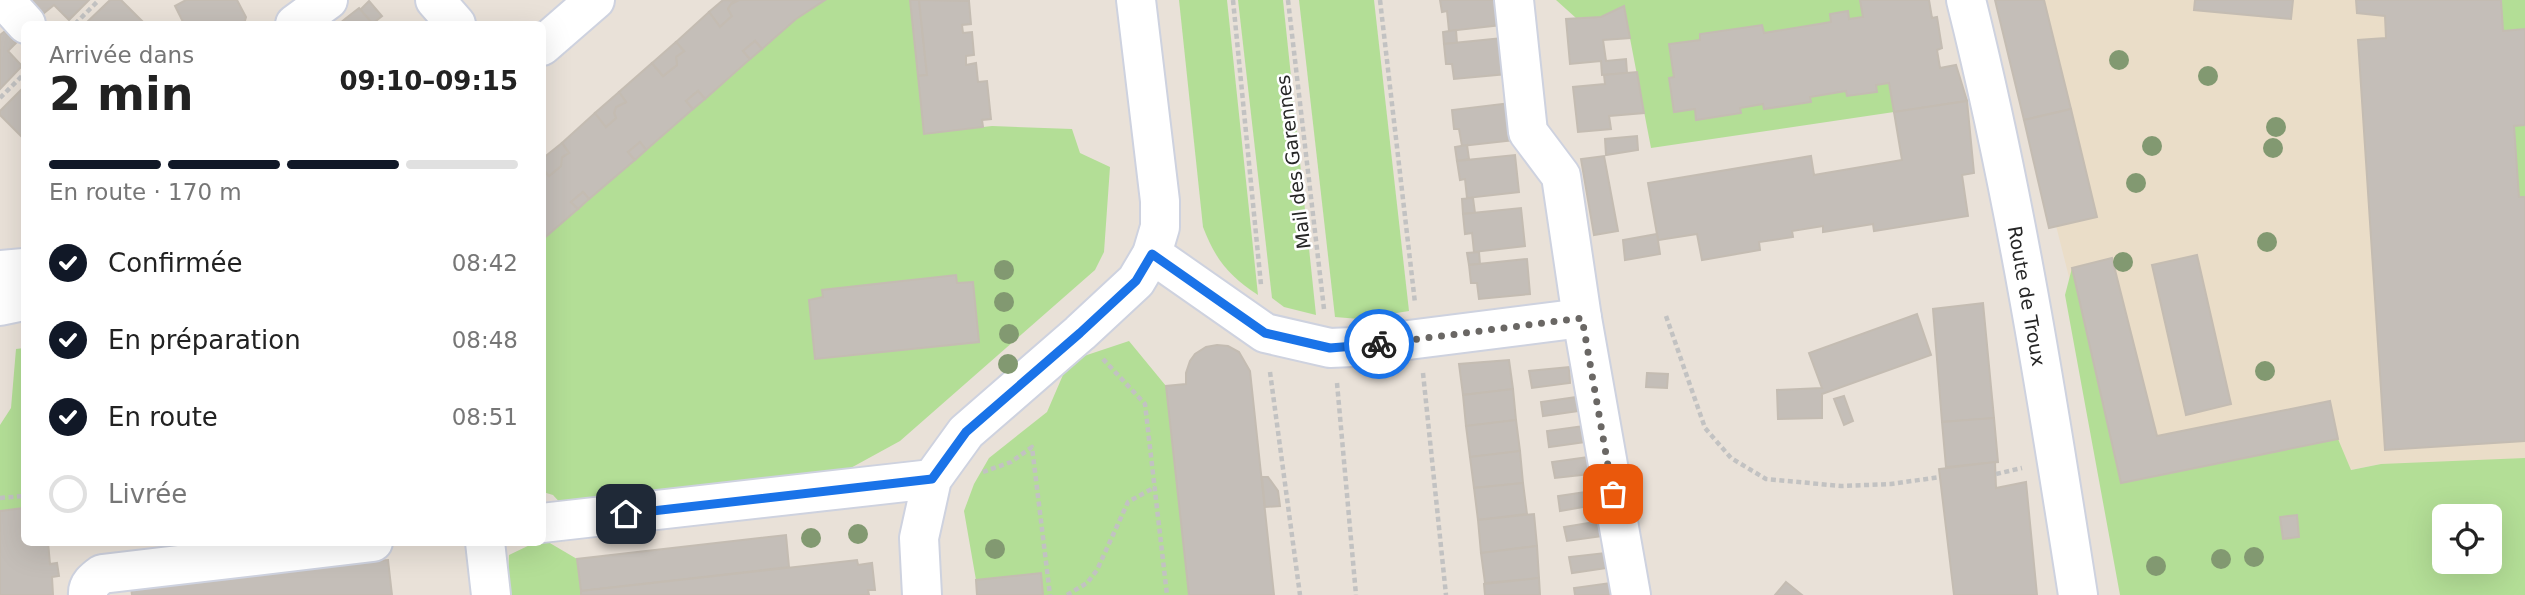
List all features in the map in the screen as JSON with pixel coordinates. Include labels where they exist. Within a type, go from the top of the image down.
[{"type":"street","points":[[8,0],[8,4],[23,21]]},
{"type":"street","points":[[299,21],[328,0]]},
{"type":"street","points":[[435,0],[453,21]]},
{"type":"street","points":[[546,43],[595,0]]},
{"type":"street","points":[[922,595],[919,538],[932,479],[966,432],[1136,281],[1152,254],[1160,227],[1160,201],[1136,0]]},
{"type":"street","points":[[1514,0],[1528,132],[1561,176],[1582,318],[1631,595]]},
{"type":"street","name":"Route de Troux","points":[[1966,0],[1988,89],[2015,228],[2078,595]]},
{"type":"street","points":[[1152,254],[1265,333],[1330,348],[1582,318]]},
{"type":"street","points":[[0,270],[21,268]]},
{"type":"street","points":[[0,306],[21,302]]},
{"type":"street","points":[[546,523],[932,479]]},
{"type":"street","points":[[88,595],[87,590],[94,579],[102,574],[339,546]]},
{"type":"street","points":[[485,546],[491,595]]},
{"type":"path","points":[[78,21],[99,0]]},
{"type":"path","points":[[1233,0],[1261,287]]},
{"type":"path","name":"Mail des Garennes","points":[[1288,0],[1325,320]]},
{"type":"path","points":[[1380,0],[1417,314]]},
{"type":"path","points":[[0,97],[21,77]]},
{"type":"path","points":[[1666,316],[1705,428],[1731,458],[1766,479],[1841,486],[1891,484],[1940,477]]},
{"type":"path","points":[[1096,351],[1145,404],[1167,595]]},
{"type":"path","points":[[1422,365],[1446,595]]},
{"type":"path","points":[[1270,371],[1300,595]]},
{"type":"path","points":[[1336,377],[1356,595]]},
{"type":"path","points":[[977,472],[986,472],[1012,462],[1032,447],[1050,595]]},
{"type":"path","points":[[1996,474],[2033,466]]},
{"type":"path","points":[[1067,595],[1087,583],[1097,570],[1128,502],[1155,487]]},
{"type":"path","points":[[0,498],[21,496]]},
{"type":"shaded area","points":[[1999,0],[2525,0],[2525,478],[2381,464],[2350,470],[2121,483]]},
{"type":"green space","points":[[825,0],[910,0],[924,134],[992,126],[1072,129],[1080,153],[1110,167],[1104,252],[1095,270],[900,441],[785,504],[588,533],[553,495],[546,493],[546,237],[796,19]],"holes":[[[956,275],[957,283],[973,282],[979,341],[816,359],[809,300],[823,297],[823,290]]]},
{"type":"green space","points":[[1179,0],[1227,0],[1258,295],[1224,266],[1203,227]]},
{"type":"green space","points":[[1238,0],[1283,0],[1316,315],[1284,307],[1272,298]]},
{"type":"green space","points":[[1299,0],[1374,0],[1409,311],[1359,319],[1335,317]]},
{"type":"green space","points":[[1556,0],[1860,0],[1863,17],[1849,19],[1848,11],[1830,14],[1831,22],[1764,33],[1762,25],[1700,34],[1700,40],[1669,44],[1674,77],[1669,78],[1674,112],[1695,109],[1741,113],[1740,108],[1763,104],[1764,109],[1811,102],[1810,97],[1846,91],[1847,96],[1877,92],[1876,85],[1889,83],[1894,112],[1651,148],[1624,7],[1601,17],[1576,18]]},
{"type":"green space","points":[[2501,0],[2525,0],[2525,29],[2503,31]]},
{"type":"green space","points":[[2525,125],[2525,197],[2519,197],[2514,126]]},
{"type":"green space","points":[[2072,268],[2121,483],[2338,439],[2351,470],[2381,464],[2525,458],[2525,595],[2120,595],[2065,295]]},
{"type":"green space","points":[[1129,341],[1166,386],[1189,595],[1043,595],[1041,573],[976,580],[964,511],[974,484],[989,458],[1047,412],[1069,361]]},
{"type":"green space","points":[[21,348],[21,508],[0,511],[0,425],[11,408],[16,349]]},
{"type":"green space","points":[[546,541],[577,559],[581,595],[507,595],[509,555],[528,546],[546,546]]},
{"type":"building","points":[[89,0],[69,20],[54,5],[43,14],[32,2]]},
{"type":"building","points":[[110,0],[121,0],[142,21],[88,21]]},
{"type":"building","points":[[186,0],[237,0],[246,17],[245,21],[182,21],[175,6]]},
{"type":"building","points":[[723,0],[740,1],[732,3],[728,9],[732,16],[720,27],[709,12]]},
{"type":"building","points":[[739,0],[825,0],[796,19],[762,49],[755,41],[743,51],[750,59],[705,99],[698,91],[686,101],[693,109],[646,150],[640,142],[628,152],[635,160],[589,199],[583,192],[571,202],[578,209],[546,237],[546,173],[549,176],[561,166],[561,158],[569,153],[562,143],[595,113],[606,127],[616,118],[616,107],[626,102],[619,92],[652,63],[663,76],[677,65],[676,57],[684,51],[676,42],[709,12],[720,27],[732,16],[728,9]]},
{"type":"building","points":[[910,0],[919,0],[927,75],[918,76]]},
{"type":"building","points":[[919,0],[969,1],[971,24],[962,25],[963,33],[972,32],[974,55],[966,56],[966,65],[976,63],[978,82],[987,81],[991,119],[982,120],[983,127],[924,134],[918,76],[927,75]]},
{"type":"building","points":[[1440,0],[1498,0],[1501,25],[1449,31],[1447,11],[1442,12]]},
{"type":"building","points":[[1860,0],[1929,0],[1932,18],[1937,17],[1942,48],[1937,50],[1940,68],[1956,65],[1967,101],[1894,112],[1889,83],[1876,85],[1877,92],[1847,96],[1846,91],[1810,97],[1811,102],[1764,109],[1763,104],[1740,108],[1741,113],[1696,120],[1695,109],[1674,112],[1669,78],[1674,77],[1669,44],[1700,40],[1700,34],[1762,25],[1764,33],[1831,22],[1830,14],[1848,11],[1849,19],[1863,17]]},
{"type":"building","points":[[1995,0],[2044,0],[2071,109],[2024,120]]},
{"type":"building","points":[[2195,0],[2293,0],[2291,19],[2194,10]]},
{"type":"building","points":[[2356,0],[2501,0],[2503,31],[2525,29],[2525,125],[2514,126],[2519,197],[2525,197],[2525,441],[2385,450],[2358,40],[2386,38],[2385,16],[2357,13]]},
{"type":"building","points":[[369,1],[382,16],[376,21],[369,21],[360,10]]},
{"type":"building","points":[[1624,6],[1630,38],[1603,40],[1606,61],[1626,59],[1627,73],[1602,75],[1601,61],[1570,64],[1566,19],[1601,17]]},
{"type":"building","points":[[359,8],[370,21],[343,21]]},
{"type":"building","points":[[1456,30],[1457,43],[1444,44],[1443,32]]},
{"type":"building","points":[[5,31],[16,43],[8,51],[21,67],[0,89],[0,35]]},
{"type":"building","points":[[1502,38],[1507,74],[1454,79],[1452,64],[1446,64],[1444,44]]},
{"type":"building","points":[[755,41],[762,49],[750,59],[743,51]]},
{"type":"building","points":[[676,42],[684,51],[676,57],[677,65],[663,76],[652,63]]},
{"type":"building","points":[[1637,72],[1644,113],[1609,116],[1611,129],[1578,132],[1573,87],[1605,84],[1604,75]]},
{"type":"building","points":[[21,90],[21,136],[0,115],[0,111]]},
{"type":"building","points":[[698,91],[705,99],[693,109],[686,101]]},
{"type":"building","points":[[619,92],[626,102],[616,107],[616,118],[606,127],[595,113]]},
{"type":"building","points":[[1967,101],[1974,173],[1962,175],[1968,216],[1874,231],[1873,224],[1823,232],[1823,226],[1792,231],[1793,237],[1759,242],[1760,250],[1702,260],[1697,234],[1658,240],[1648,183],[1811,156],[1814,175],[1902,160],[1894,112]]},
{"type":"building","points":[[1510,103],[1514,140],[1462,146],[1459,129],[1454,129],[1452,110]]},
{"type":"building","points":[[2071,109],[2097,217],[2049,228],[2024,120]]},
{"type":"building","points":[[1637,136],[1638,150],[1606,155],[1605,139]]},
{"type":"building","points":[[640,142],[646,150],[635,160],[628,152]]},
{"type":"building","points":[[562,143],[569,153],[562,157],[561,166],[549,176],[546,173],[546,156]]},
{"type":"building","points":[[1467,145],[1469,159],[1457,161],[1455,147]]},
{"type":"building","points":[[1515,155],[1519,192],[1467,198],[1465,179],[1460,180],[1457,161]]},
{"type":"building","points":[[1604,156],[1618,231],[1594,235],[1581,159]]},
{"type":"building","points":[[583,192],[589,199],[578,209],[571,202]]},
{"type":"building","points":[[1473,198],[1475,213],[1463,214],[1462,199]]},
{"type":"building","points":[[1521,208],[1525,246],[1474,252],[1472,233],[1465,234],[1463,214]]},
{"type":"building","points":[[1657,234],[1660,254],[1625,260],[1623,240]]},
{"type":"building","points":[[1479,252],[1480,264],[1469,265],[1467,253]]},
{"type":"building","points":[[2197,255],[2231,404],[2186,415],[2152,265]]},
{"type":"building","points":[[2112,258],[2157,436],[2330,401],[2338,439],[2121,483],[2072,268]]},
{"type":"building","points":[[1527,259],[1530,294],[1479,299],[1477,283],[1471,283],[1469,265]]},
{"type":"building","points":[[956,275],[957,283],[973,282],[979,342],[815,359],[809,300],[823,297],[822,290]]},
{"type":"building","points":[[1983,303],[1994,418],[1942,422],[1933,309]]},
{"type":"building","points":[[1917,314],[1931,355],[1822,394],[1822,418],[1778,419],[1777,390],[1822,388],[1809,353]]},
{"type":"building","points":[[1228,346],[1239,352],[1250,371],[1274,595],[1189,595],[1166,386],[1186,384],[1186,373],[1195,354],[1206,347]]},
{"type":"building","points":[[1509,360],[1513,389],[1463,395],[1459,364]]},
{"type":"building","points":[[1569,367],[1570,383],[1532,388],[1529,371]]},
{"type":"building","points":[[1647,373],[1668,374],[1667,388],[1646,387]]},
{"type":"building","points":[[1513,389],[1516,420],[1466,426],[1463,395]]},
{"type":"building","points":[[1844,396],[1853,421],[1844,425],[1834,399]]},
{"type":"building","points":[[1577,397],[1579,411],[1543,416],[1541,402]]},
{"type":"building","points":[[1994,418],[1998,462],[1946,467],[1942,422]]},
{"type":"building","points":[[1516,420],[1520,451],[1470,457],[1466,426]]},
{"type":"building","points":[[1583,426],[1586,442],[1549,447],[1547,431]]},
{"type":"building","points":[[1520,451],[1523,483],[1474,488],[1470,457]]},
{"type":"building","points":[[1589,457],[1590,474],[1555,478],[1552,462]]},
{"type":"building","points":[[1995,462],[1996,488],[2026,482],[2037,595],[1954,595],[1939,469]]},
{"type":"building","points":[[1262,477],[1268,477],[1278,491],[1280,506],[1265,507]]},
{"type":"building","points":[[1523,483],[1527,514],[1478,520],[1474,488]]},
{"type":"building","points":[[1593,491],[1595,505],[1560,511],[1558,496]]},
{"type":"building","points":[[21,508],[21,546],[48,546],[50,564],[57,563],[59,576],[52,577],[53,595],[0,595],[0,511]]},
{"type":"building","points":[[1534,514],[1537,546],[1481,553],[1478,520]]},
{"type":"building","points":[[2297,515],[2299,537],[2283,539],[2280,517]]},
{"type":"building","points":[[1601,521],[1603,536],[1567,541],[1564,527]]},
{"type":"building","points":[[786,535],[789,567],[581,591],[577,559]]},
{"type":"building","points":[[1537,546],[1539,578],[1485,583],[1481,553]]},
{"type":"building","points":[[1605,553],[1607,568],[1572,573],[1569,557]]},
{"type":"building","points":[[374,555],[375,561],[388,560],[392,595],[132,595],[131,587],[361,563],[360,557]]},
{"type":"building","points":[[857,560],[858,565],[872,563],[875,590],[868,590],[869,595],[581,595],[581,591]]},
{"type":"building","points":[[1041,573],[1043,595],[977,595],[976,580]]},
{"type":"building","points":[[1539,578],[1540,595],[1485,595],[1484,584]]},
{"type":"building","points":[[1786,582],[1802,595],[1775,595]]},
{"type":"building","points":[[1610,583],[1612,595],[1575,595],[1574,588]]},
{"type":"way so far","points":[[1379,344],[1582,318],[1613,494]]},
{"type":"route","points":[[626,514],[932,479],[966,432],[1136,281],[1152,254],[1265,333],[1330,348],[1379,344]]}]
